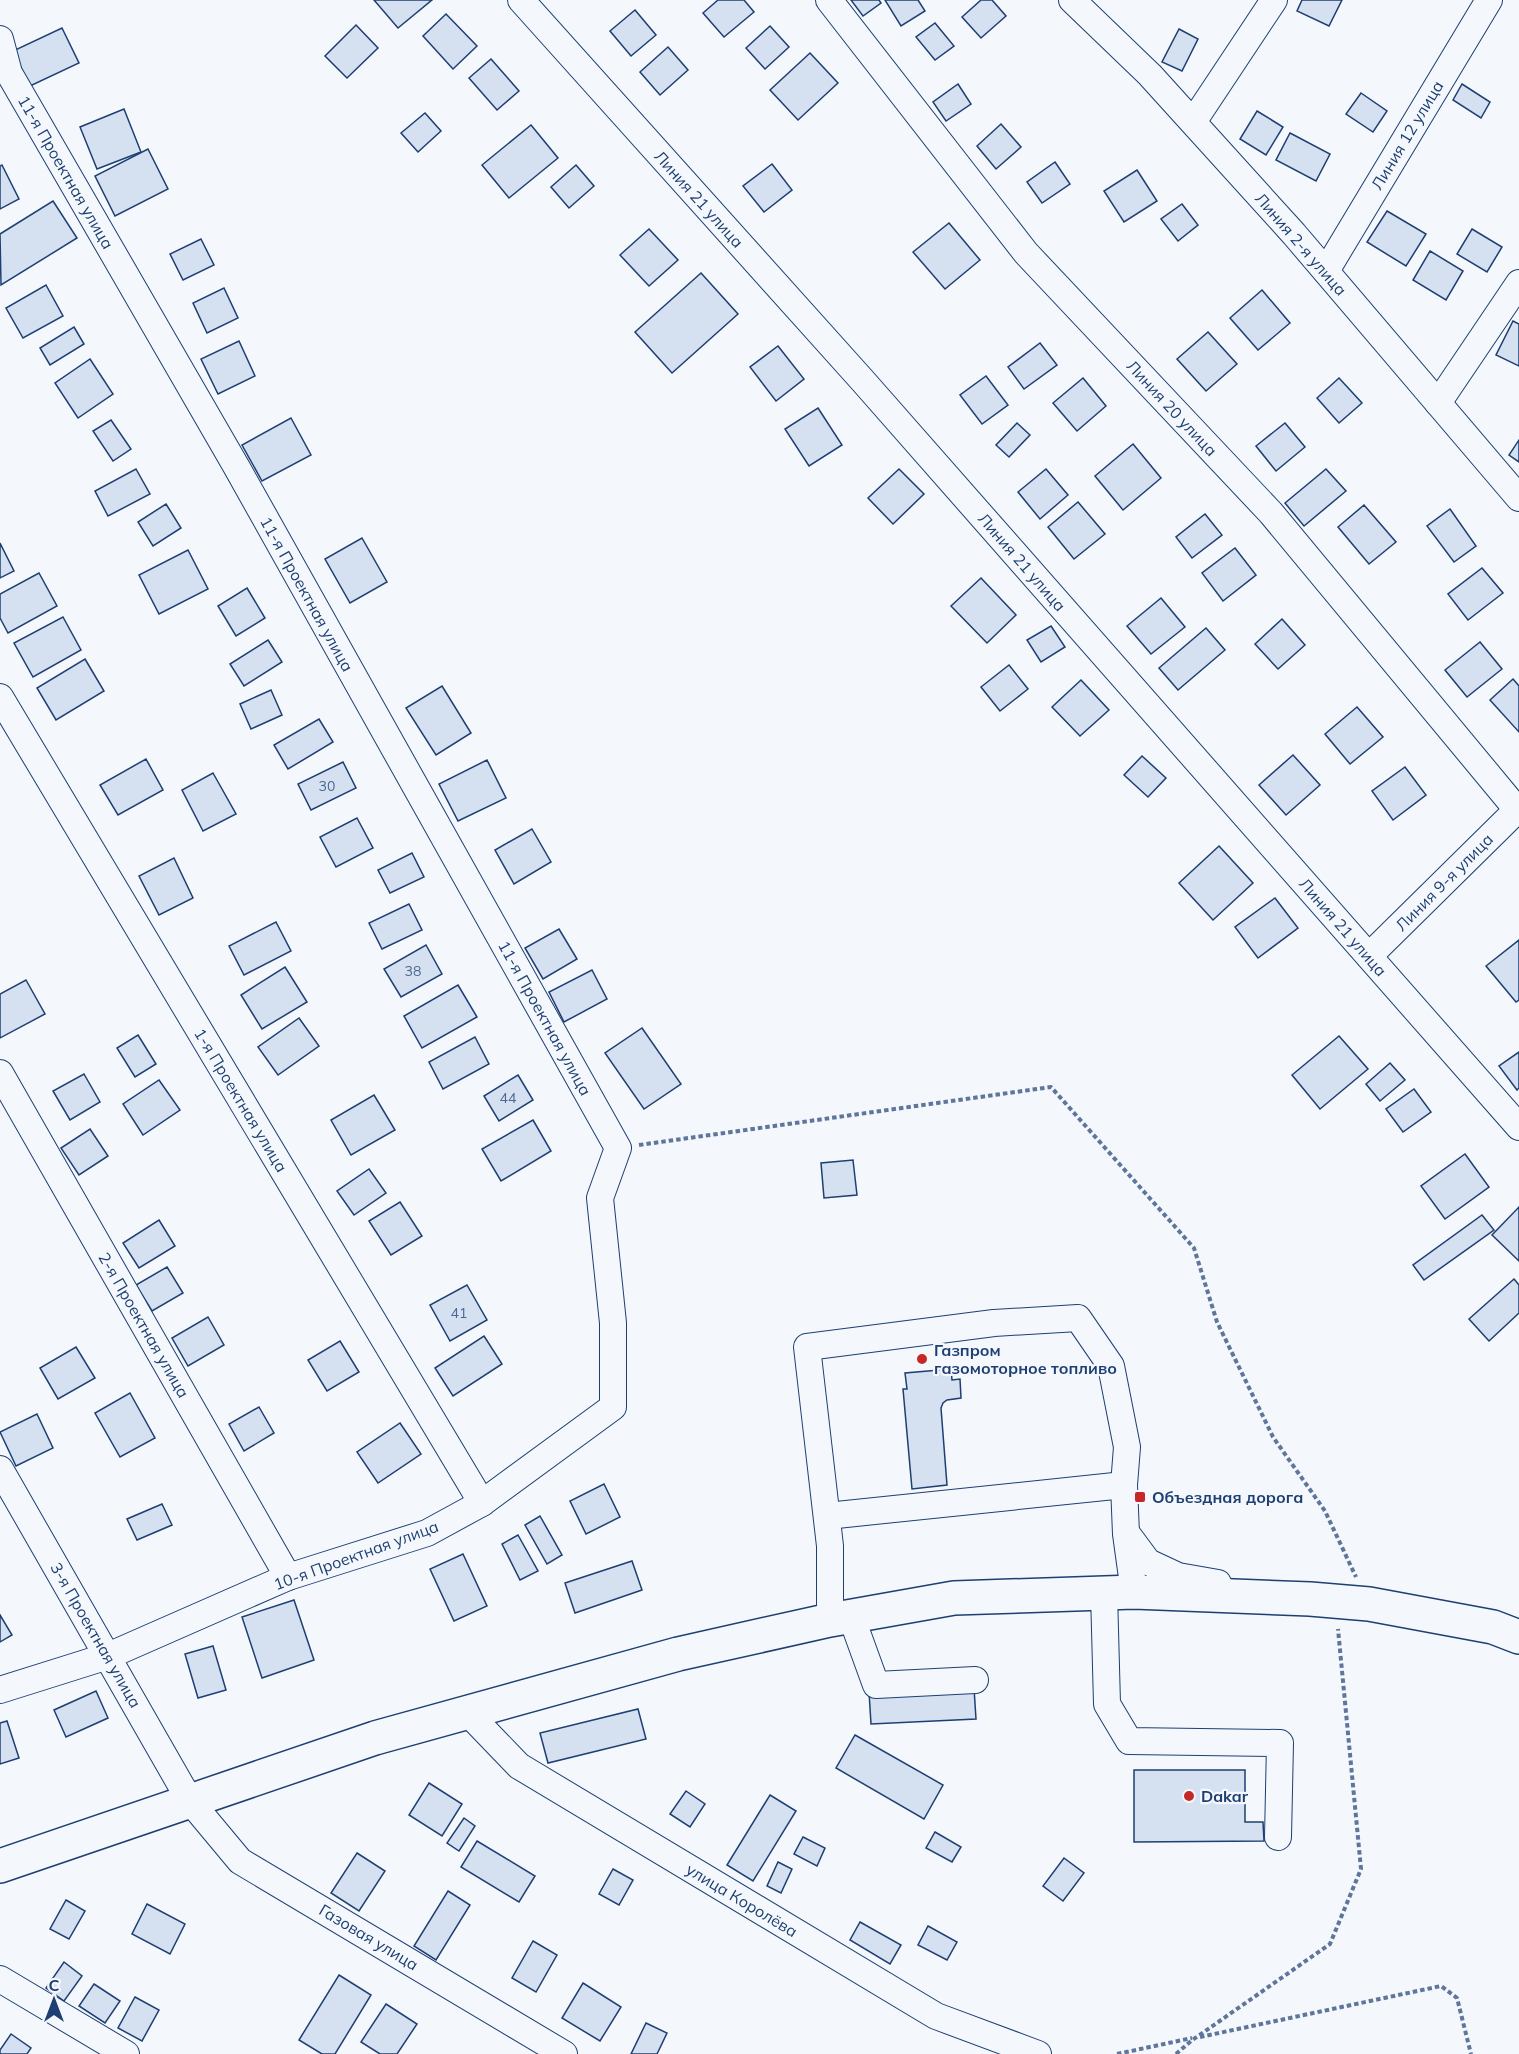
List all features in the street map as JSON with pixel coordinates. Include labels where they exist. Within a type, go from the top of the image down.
[{"type":"main road","points":[[0,1866],[375,1738],[678,1654],[840,1618],[954,1598],[1119,1592],[1310,1599],[1369,1604],[1493,1627],[1519,1637]]},
{"type":"street","name":"Линия 21 улица","points":[[521,0],[862,381],[1519,1127]]},
{"type":"street","name":"Линия 20 улица","points":[[829,0],[1026,253],[1271,513],[1518,810]]},
{"type":"street","name":"Линия 2-я улица","points":[[1072,0],[1150,75],[1193,122],[1326,271],[1519,498]]},
{"type":"street","points":[[1193,122],[1274,0]]},
{"type":"street","name":"Линия 12 улица","points":[[1326,271],[1489,0]]},
{"type":"street","name":"11-я Проектная улица","points":[[0,39],[9,73],[236,466],[618,1148]]},
{"type":"street","points":[[1438,403],[1519,283]]},
{"type":"street","name":"1-я Проектная улица","points":[[0,697],[482,1503]]},
{"type":"street","name":"Линия 9-я улица","points":[[1369,956],[1518,810]]},
{"type":"street","name":"2-я Проектная улица","points":[[0,1073],[288,1577]]},
{"type":"street","name":"10-я Проектная улица","points":[[0,1690],[108,1656],[288,1577],[427,1533],[482,1503],[613,1407],[613,1323],[600,1198],[618,1148]]},
{"type":"street","points":[[975,1680],[876,1685],[840,1618],[807,1347],[994,1323],[1078,1318],[1111,1366],[1127,1447],[1124,1485],[1126,1534],[1107,1704],[1129,1741],[1280,1743],[1278,1837]]},
{"type":"street","name":"3-я Проектная улица","points":[[0,1469],[190,1801]]},
{"type":"street","points":[[827,1516],[1124,1485]]},
{"type":"street","points":[[1126,1534],[1148,1562],[1178,1576],[1198,1581],[1258,1588],[1310,1599]]},
{"type":"street","name":"улица Королёва","points":[[468,1713],[519,1766],[529,1773],[936,2016],[1038,2054]]},
{"type":"street","name":"Газовая улица","points":[[190,1801],[240,1861],[564,2054]]},
{"type":"street","points":[[0,1979],[126,2054]]},
{"type":"path","points":[[618,1148],[1051,1087],[1194,1248],[1217,1322],[1268,1427],[1325,1511],[1369,1604]]},
{"type":"path","points":[[1117,2054],[1441,1986],[1456,1998],[1471,2054]]},
{"type":"building","points":[[374,0],[432,0],[398,28]]},
{"type":"building","points":[[718,0],[744,0],[754,12],[724,37],[703,13]]},
{"type":"building","points":[[851,0],[879,0],[881,3],[863,16]]},
{"type":"building","points":[[885,0],[918,0],[925,11],[901,26]]},
{"type":"building","points":[[981,0],[992,0],[1006,16],[981,38],[962,17]]},
{"type":"building","points":[[1302,0],[1342,0],[1329,26],[1297,11]]},
{"type":"building","points":[[635,10],[656,35],[631,56],[610,31]]},
{"type":"building","points":[[446,14],[477,46],[453,69],[423,36]]},
{"type":"building","points":[[935,23],[954,46],[935,60],[916,37]]},
{"type":"building","points":[[356,25],[378,48],[347,78],[325,56]]},
{"type":"building","points":[[770,26],[789,47],[765,69],[746,48]]},
{"type":"building","points":[[62,28],[79,63],[30,86],[13,51]]},
{"type":"building","points":[[1179,29],[1198,39],[1182,71],[1162,62]]},
{"type":"building","points":[[668,47],[688,70],[660,95],[640,72]]},
{"type":"building","points":[[810,53],[838,83],[798,120],[770,90]]},
{"type":"building","points":[[491,59],[519,91],[497,110],[469,78]]},
{"type":"building","points":[[958,84],[971,104],[946,121],[933,102]]},
{"type":"building","points":[[1462,84],[1490,102],[1481,118],[1453,100]]},
{"type":"building","points":[[1361,93],[1387,111],[1373,132],[1346,114]]},
{"type":"building","points":[[124,109],[141,152],[97,169],[80,127]]},
{"type":"building","points":[[1257,111],[1283,127],[1266,155],[1240,139]]},
{"type":"building","points":[[425,113],[441,131],[418,152],[401,133]]},
{"type":"building","points":[[1001,124],[1021,147],[996,169],[977,146]]},
{"type":"building","points":[[531,125],[558,158],[509,198],[482,165]]},
{"type":"building","points":[[1290,133],[1330,154],[1316,181],[1276,160]]},
{"type":"building","points":[[148,149],[168,189],[115,216],[95,176]]},
{"type":"building","points":[[1055,162],[1070,184],[1042,203],[1027,182]]},
{"type":"building","points":[[772,164],[792,190],[764,212],[743,186]]},
{"type":"building","points":[[2,165],[19,199],[0,209],[0,166]]},
{"type":"building","points":[[576,165],[594,186],[569,208],[551,187]]},
{"type":"building","points":[[1137,170],[1157,201],[1124,222],[1104,191]]},
{"type":"building","points":[[53,201],[77,238],[1,285],[0,234]]},
{"type":"building","points":[[1182,204],[1198,225],[1178,241],[1161,219]]},
{"type":"building","points":[[1387,211],[1426,234],[1406,266],[1367,242]]},
{"type":"building","points":[[949,223],[980,260],[945,289],[913,252]]},
{"type":"building","points":[[649,229],[678,260],[649,286],[620,255]]},
{"type":"building","points":[[1472,229],[1502,247],[1487,272],[1457,254]]},
{"type":"building","points":[[201,239],[214,265],[183,280],[170,254]]},
{"type":"building","points":[[1430,251],[1463,271],[1446,300],[1413,280]]},
{"type":"building","points":[[701,273],[738,314],[672,373],[635,332]]},
{"type":"building","points":[[46,285],[63,316],[23,338],[6,308]]},
{"type":"building","points":[[224,288],[238,318],[207,333],[193,303]]},
{"type":"building","points":[[1262,290],[1290,323],[1258,350],[1230,318]]},
{"type":"building","points":[[1513,321],[1519,324],[1519,366],[1496,355]]},
{"type":"building","points":[[74,327],[84,344],[50,365],[40,348]]},
{"type":"building","points":[[1208,332],[1237,364],[1206,391],[1177,359]]},
{"type":"building","points":[[239,341],[255,376],[218,394],[201,359]]},
{"type":"building","points":[[1040,343],[1057,365],[1024,389],[1008,367]]},
{"type":"building","points":[[778,346],[804,379],[776,401],[750,367]]},
{"type":"building","points":[[90,359],[113,394],[78,418],[55,383]]},
{"type":"building","points":[[986,376],[1008,405],[982,424],[960,395]]},
{"type":"building","points":[[1083,378],[1106,406],[1077,431],[1053,403]]},
{"type":"building","points":[[1339,378],[1362,403],[1339,423],[1317,398]]},
{"type":"building","points":[[818,408],[842,445],[809,466],[785,429]]},
{"type":"building","points":[[291,418],[311,455],[262,481],[242,445]]},
{"type":"building","points":[[111,420],[131,449],[113,461],[93,431]]},
{"type":"building","points":[[1017,423],[1030,435],[1009,457],[996,445]]},
{"type":"building","points":[[1285,423],[1305,447],[1276,471],[1256,446]]},
{"type":"building","points":[[1519,440],[1519,462],[1509,455]]},
{"type":"building","points":[[1133,444],[1161,478],[1123,510],[1095,476]]},
{"type":"building","points":[[136,469],[150,494],[108,516],[95,491]]},
{"type":"building","points":[[899,469],[924,494],[893,524],[868,498]]},
{"type":"building","points":[[1046,469],[1068,495],[1040,519],[1018,492]]},
{"type":"building","points":[[1326,469],[1346,491],[1304,526],[1285,503]]},
{"type":"building","points":[[1078,502],[1105,534],[1074,559],[1048,527]]},
{"type":"building","points":[[166,504],[181,528],[153,546],[138,522]]},
{"type":"building","points":[[1364,505],[1396,542],[1369,564],[1338,527]]},
{"type":"building","points":[[1450,509],[1476,546],[1454,562],[1427,526]]},
{"type":"building","points":[[1205,514],[1222,535],[1192,558],[1176,537]]},
{"type":"building","points":[[362,538],[387,582],[350,603],[325,559]]},
{"type":"building","points":[[0,543],[14,571],[0,578]]},
{"type":"building","points":[[1235,548],[1256,575],[1223,601],[1202,573]]},
{"type":"building","points":[[188,550],[208,589],[159,614],[139,575]]},
{"type":"building","points":[[1482,568],[1503,593],[1468,620],[1448,594]]},
{"type":"building","points":[[39,573],[57,606],[8,633],[0,618],[0,594]]},
{"type":"building","points":[[981,578],[1016,615],[987,643],[951,606]]},
{"type":"building","points":[[247,588],[265,618],[236,636],[218,606]]},
{"type":"building","points":[[1161,598],[1185,627],[1151,654],[1127,626]]},
{"type":"building","points":[[63,617],[81,650],[33,677],[14,643]]},
{"type":"building","points":[[1282,619],[1305,645],[1278,669],[1255,644]]},
{"type":"building","points":[[1051,626],[1065,647],[1041,662],[1027,640]]},
{"type":"building","points":[[1206,628],[1225,650],[1178,690],[1159,668]]},
{"type":"building","points":[[268,640],[282,662],[244,686],[230,664]]},
{"type":"building","points":[[1480,642],[1502,669],[1467,697],[1445,670]]},
{"type":"building","points":[[85,659],[104,691],[56,720],[37,688]]},
{"type":"building","points":[[1009,665],[1028,689],[1000,711],[981,687]]},
{"type":"building","points":[[1513,679],[1519,686],[1519,732],[1490,700]]},
{"type":"building","points":[[1081,680],[1109,710],[1080,736],[1052,707]]},
{"type":"building","points":[[442,686],[471,733],[436,755],[406,708]]},
{"type":"building","points":[[271,690],[282,715],[251,729],[240,704]]},
{"type":"building","points":[[1357,707],[1383,737],[1350,764],[1325,734]]},
{"type":"building","points":[[319,719],[333,742],[288,769],[274,745]]},
{"type":"building","points":[[1293,755],[1320,785],[1286,815],[1259,785]]},
{"type":"building","points":[[1142,756],[1166,778],[1148,797],[1124,775]]},
{"type":"building","points":[[146,759],[163,790],[118,815],[100,785]]},
{"type":"building","points":[[487,760],[506,798],[458,821],[439,784]]},
{"type":"building","points":[[343,762],[356,788],[311,810],[298,784]]},
{"type":"building","points":[[1405,767],[1426,795],[1393,820],[1372,791]]},
{"type":"building","points":[[213,773],[236,814],[203,831],[182,790]]},
{"type":"building","points":[[357,818],[373,848],[336,867],[320,837]]},
{"type":"building","points":[[532,829],[551,862],[514,884],[495,850]]},
{"type":"building","points":[[1219,846],[1253,883],[1213,920],[1179,883]]},
{"type":"building","points":[[412,853],[424,877],[390,893],[378,870]]},
{"type":"building","points":[[174,858],[193,898],[159,915],[139,876]]},
{"type":"building","points":[[1275,898],[1298,928],[1258,958],[1235,927]]},
{"type":"building","points":[[409,904],[422,930],[382,949],[369,923]]},
{"type":"building","points":[[276,922],[291,951],[244,975],[229,946]]},
{"type":"building","points":[[559,929],[577,959],[543,979],[525,948]]},
{"type":"building","points":[[1519,940],[1519,1000],[1516,1002],[1486,966]]},
{"type":"building","points":[[426,945],[442,974],[401,997],[384,969]]},
{"type":"building","points":[[285,967],[307,1002],[262,1029],[241,995]]},
{"type":"building","points":[[592,970],[607,999],[564,1022],[549,992]]},
{"type":"building","points":[[26,980],[45,1014],[0,1038],[0,994]]},
{"type":"building","points":[[458,985],[477,1017],[422,1048],[404,1016]]},
{"type":"building","points":[[299,1018],[319,1046],[278,1075],[258,1047]]},
{"type":"building","points":[[642,1028],[681,1084],[644,1109],[605,1053]]},
{"type":"building","points":[[138,1035],[156,1064],[135,1077],[117,1048]]},
{"type":"building","points":[[1339,1036],[1368,1069],[1320,1109],[1292,1075]]},
{"type":"building","points":[[475,1037],[489,1064],[443,1089],[429,1062]]},
{"type":"building","points":[[1519,1052],[1519,1088],[1517,1090],[1499,1066]]},
{"type":"building","points":[[1390,1063],[1405,1080],[1380,1101],[1366,1084]]},
{"type":"building","points":[[84,1074],[100,1102],[70,1120],[53,1091]]},
{"type":"building","points":[[518,1075],[533,1100],[499,1121],[484,1096]]},
{"type":"building","points":[[159,1080],[180,1110],[143,1135],[123,1104]]},
{"type":"building","points":[[1414,1089],[1431,1112],[1403,1132],[1386,1109]]},
{"type":"building","points":[[374,1095],[395,1130],[351,1155],[331,1120]]},
{"type":"building","points":[[533,1120],[551,1151],[501,1181],[482,1149]]},
{"type":"building","points":[[90,1129],[108,1156],[79,1175],[61,1148]]},
{"type":"building","points":[[1465,1154],[1489,1187],[1445,1219],[1421,1186]]},
{"type":"building","points":[[853,1160],[857,1195],[824,1198],[821,1163]]},
{"type":"building","points":[[369,1169],[386,1193],[354,1215],[337,1191]]},
{"type":"building","points":[[400,1202],[422,1236],[391,1255],[369,1221]]},
{"type":"building","points":[[1519,1207],[1519,1261],[1492,1235]]},
{"type":"building","points":[[1482,1215],[1494,1230],[1424,1280],[1413,1265]]},
{"type":"building","points":[[159,1220],[175,1246],[139,1268],[123,1243]]},
{"type":"building","points":[[167,1267],[183,1293],[152,1311],[136,1285]]},
{"type":"building","points":[[1514,1279],[1519,1285],[1519,1313],[1489,1341],[1469,1319]]},
{"type":"building","points":[[467,1285],[487,1320],[450,1341],[430,1305]]},
{"type":"building","points":[[208,1317],[224,1345],[188,1366],[172,1338]]},
{"type":"building","points":[[484,1336],[502,1364],[453,1396],[435,1368]]},
{"type":"building","points":[[340,1341],[359,1372],[327,1391],[308,1360]]},
{"type":"building","points":[[76,1347],[95,1378],[58,1399],[40,1368]]},
{"type":"building","points":[[951,1369],[952,1380],[960,1379],[961,1398],[947,1400],[941,1408],[947,1485],[912,1489],[903,1389],[907,1389],[905,1373]]},
{"type":"building","points":[[130,1393],[155,1438],[120,1457],[95,1413]]},
{"type":"building","points":[[259,1407],[274,1433],[244,1451],[229,1424]]},
{"type":"building","points":[[37,1414],[53,1448],[16,1466],[0,1432]]},
{"type":"building","points":[[400,1423],[421,1454],[378,1483],[357,1452]]},
{"type":"building","points":[[604,1484],[620,1517],[586,1534],[570,1501]]},
{"type":"building","points":[[162,1504],[172,1525],[137,1540],[127,1519]]},
{"type":"building","points":[[540,1516],[562,1555],[547,1564],[525,1525]]},
{"type":"building","points":[[518,1535],[538,1571],[520,1580],[502,1544]]},
{"type":"building","points":[[463,1554],[487,1606],[454,1621],[430,1569]]},
{"type":"building","points":[[632,1561],[642,1590],[575,1613],[565,1583]]},
{"type":"building","points":[[294,1600],[314,1660],[262,1678],[242,1617]]},
{"type":"building","points":[[0,1615],[12,1635],[0,1642]]},
{"type":"building","points":[[213,1646],[226,1690],[198,1698],[185,1654]]},
{"type":"building","points":[[974,1688],[976,1719],[871,1724],[869,1692]]},
{"type":"building","points":[[96,1691],[108,1718],[66,1737],[54,1710]]},
{"type":"building","points":[[638,1709],[646,1739],[548,1763],[540,1733]]},
{"type":"building","points":[[7,1721],[19,1758],[0,1764],[0,1723]]},
{"type":"building","points":[[855,1735],[943,1785],[924,1819],[836,1768]]},
{"type":"building","name":"Dakar","points":[[1134,1770],[1245,1770],[1245,1822],[1263,1822],[1264,1841],[1134,1842]]},
{"type":"building","points":[[429,1783],[462,1804],[442,1836],[409,1815]]},
{"type":"building","points":[[686,1791],[705,1804],[690,1827],[670,1814]]},
{"type":"building","points":[[770,1795],[796,1811],[753,1881],[727,1865]]},
{"type":"building","points":[[464,1818],[475,1826],[459,1851],[447,1843]]},
{"type":"building","points":[[935,1832],[961,1847],[952,1862],[926,1848]]},
{"type":"building","points":[[803,1837],[825,1848],[817,1866],[794,1854]]},
{"type":"building","points":[[477,1841],[535,1876],[519,1902],[461,1867]]},
{"type":"building","points":[[357,1853],[385,1871],[359,1911],[331,1893]]},
{"type":"building","points":[[1064,1858],[1084,1873],[1063,1901],[1043,1886]]},
{"type":"building","points":[[778,1862],[792,1869],[781,1893],[767,1886]]},
{"type":"building","points":[[613,1869],[633,1880],[619,1905],[599,1894]]},
{"type":"building","points":[[448,1891],[470,1905],[436,1960],[414,1946]]},
{"type":"building","points":[[66,1900],[85,1911],[69,1939],[50,1929]]},
{"type":"building","points":[[147,1904],[185,1924],[170,1954],[132,1934]]},
{"type":"building","points":[[860,1922],[901,1945],[890,1964],[850,1940]]},
{"type":"building","points":[[928,1926],[957,1942],[947,1960],[918,1945]]},
{"type":"building","points":[[533,1941],[557,1955],[536,1992],[512,1978]]},
{"type":"building","points":[[64,1962],[82,1976],[64,2001],[46,1988]]},
{"type":"building","points":[[339,1975],[371,1995],[335,2054],[322,2054],[299,2040]]},
{"type":"building","points":[[583,1983],[621,2007],[600,2041],[562,2018]]},
{"type":"building","points":[[94,1984],[120,2001],[105,2023],[79,2006]]},
{"type":"building","points":[[135,1997],[159,2010],[142,2041],[118,2028]]},
{"type":"building","points":[[386,2004],[417,2024],[397,2054],[380,2054],[361,2042]]},
{"type":"building","points":[[646,2023],[667,2033],[657,2054],[631,2054]]},
{"type":"building","points":[[11,2034],[31,2048],[27,2054],[0,2054],[0,2050]]},
{"type":"place","name":"Газпром газомоторное топливо","points":[[922,1359]]},
{"type":"place","name":"Объездная дорога","points":[[1140,1497]]},
{"type":"place","name":"Dakar","points":[[1189,1796]]}]
